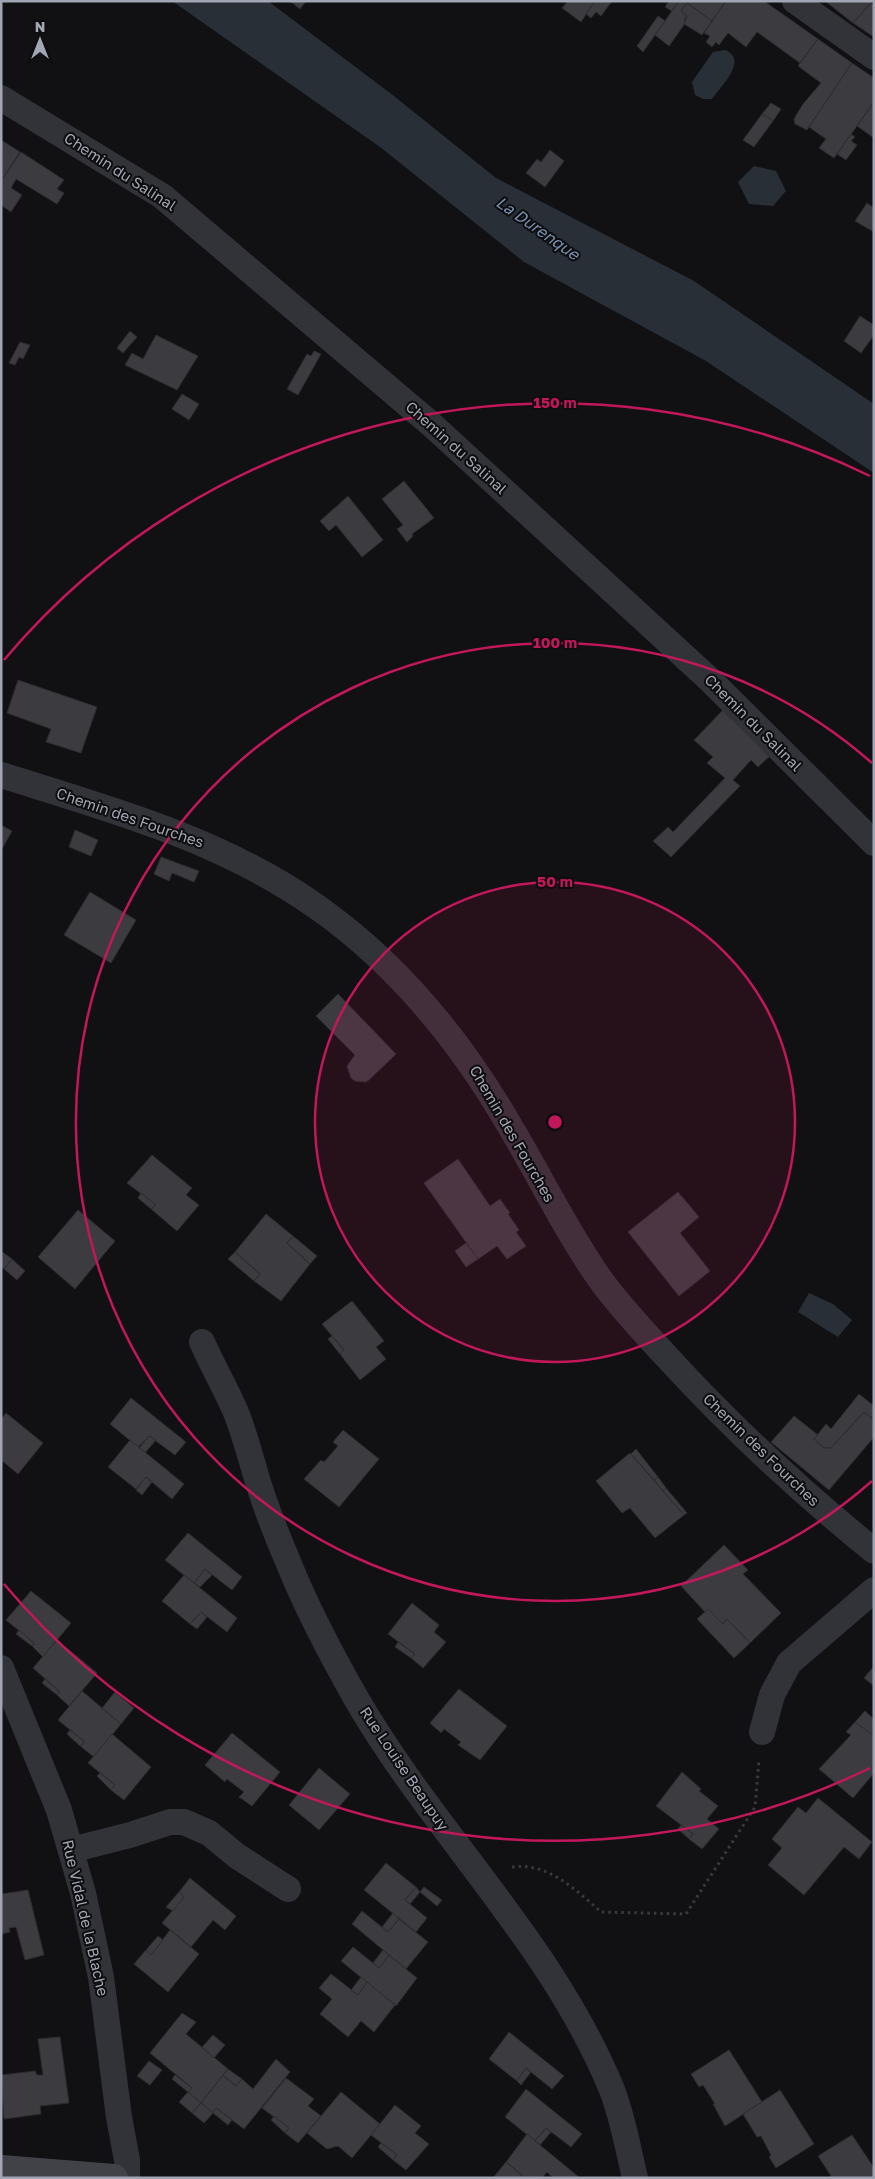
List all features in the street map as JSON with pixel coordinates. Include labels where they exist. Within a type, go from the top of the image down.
[{"type":"street","points":[[795,1],[874,57]]},
{"type":"street","name":"Chemin du Salinal","points":[[1,98],[162,196],[432,425],[710,680],[874,843]]},
{"type":"street","name":"Chemin des Fourches","points":[[1,775],[150,822],[232,856],[277,880],[320,908],[355,937],[427,1007],[473,1067],[512,1128],[576,1244],[601,1281],[628,1315],[691,1384],[755,1448],[824,1511],[874,1551]]},
{"type":"street","name":"Rue Louise Beaupuy","points":[[202,1342],[237,1415],[288,1563],[320,1633],[358,1702],[422,1800],[486,1882],[540,1960],[572,2013],[612,2092],[620,2116],[635,2178]]},
{"type":"street","points":[[762,1732],[772,1695],[789,1663],[874,1590]]},
{"type":"street","name":"Rue Vidal de la Blache","points":[[1,1668],[45,1773],[71,1850],[101,1977],[119,2117],[127,2160],[127,2178]]},
{"type":"street","points":[[71,1850],[130,1836],[170,1822],[184,1822],[209,1833],[237,1856],[288,1889]]},
{"type":"street","points":[[1,2169],[103,2177]]},
{"type":"path","points":[[507,1867],[522,1865],[538,1868],[570,1885],[601,1912],[686,1914],[755,1807],[762,1732]]},
{"type":"water","name":"La Durenque","points":[[172,1],[268,1],[394,96],[496,178],[694,281],[874,404],[874,473],[706,361],[524,262],[380,147]]},
{"type":"water","points":[[725,50],[732,54],[734,60],[731,73],[712,99],[703,99],[695,95],[692,82],[713,52]]},
{"type":"water","points":[[754,166],[776,171],[786,191],[773,206],[749,204],[738,182]]},
{"type":"water","points":[[809,1293],[833,1304],[852,1320],[838,1337],[798,1312]]},
{"type":"building","points":[[290,1],[306,1],[300,9]]},
{"type":"building","points":[[568,1],[595,1],[581,22],[562,8]]},
{"type":"building","points":[[595,1],[612,1],[601,16],[596,12],[591,18],[586,14]]},
{"type":"building","points":[[669,1],[679,1],[672,11],[665,7]]},
{"type":"building","points":[[679,1],[726,1],[712,21],[687,3],[681,11],[687,16],[684,20],[686,22],[669,46],[655,35]]},
{"type":"building","points":[[726,1],[764,1],[818,39],[800,63],[757,32],[746,47],[728,33],[719,45],[716,42],[712,47],[706,42],[710,36],[704,33]]},
{"type":"building","points":[[825,1],[873,1],[853,23]]},
{"type":"building","points":[[687,3],[712,21],[702,35],[684,24],[687,16],[681,11]]},
{"type":"building","points":[[871,3],[874,6],[874,37],[853,23]]},
{"type":"building","points":[[658,16],[665,21],[643,52],[637,46]]},
{"type":"building","points":[[818,39],[852,63],[807,130],[795,124],[794,119],[803,104],[821,83],[798,66]]},
{"type":"building","points":[[852,63],[874,78],[874,102],[834,158],[819,148],[826,139],[809,127]]},
{"type":"building","points":[[874,102],[874,138],[857,126]]},
{"type":"building","points":[[771,103],[781,109],[773,121],[762,114]]},
{"type":"building","points":[[762,114],[773,121],[754,147],[743,140]]},
{"type":"building","points":[[851,134],[855,137],[851,141],[857,145],[846,160],[837,154]]},
{"type":"building","points":[[1,140],[20,152],[1,181]]},
{"type":"building","points":[[550,150],[564,161],[545,187],[526,173],[537,159],[541,162]]},
{"type":"building","points":[[21,152],[64,180],[57,189],[64,193],[57,204],[16,179],[11,188],[22,195],[11,212],[1,205],[1,181]]},
{"type":"building","points":[[867,203],[874,208],[874,232],[855,221]]},
{"type":"building","points":[[860,316],[874,325],[874,335],[861,353],[844,341]]},
{"type":"building","points":[[130,331],[137,337],[123,353],[117,348]]},
{"type":"building","points":[[156,335],[198,356],[177,390],[125,365],[132,353],[143,359]]},
{"type":"building","points":[[20,342],[30,345],[23,359],[19,357],[15,365],[9,363]]},
{"type":"building","points":[[314,351],[321,354],[298,395],[287,389],[307,354],[311,356]]},
{"type":"building","points":[[182,394],[199,404],[189,420],[172,409]]},
{"type":"building","points":[[404,481],[434,518],[412,534],[413,536],[407,542],[397,529],[403,525],[382,499]]},
{"type":"building","points":[[348,496],[383,540],[362,557],[336,525],[329,531],[320,521]]},
{"type":"building","points":[[18,680],[97,707],[81,753],[46,742],[51,729],[7,713]]},
{"type":"building","points":[[723,710],[771,755],[758,767],[751,760],[733,780],[740,786],[671,857],[653,841],[668,827],[673,832],[725,778],[707,763],[713,757],[694,740]]},
{"type":"building","points":[[1,825],[12,831],[2,849],[1,849]]},
{"type":"building","points":[[75,830],[98,840],[91,856],[69,847]]},
{"type":"building","points":[[161,857],[199,871],[194,882],[172,873],[169,881],[154,874]]},
{"type":"building","points":[[90,892],[136,920],[111,963],[64,935]]},
{"type":"building","points":[[338,994],[396,1054],[366,1082],[355,1081],[351,1078],[347,1066],[355,1055],[316,1016]]},
{"type":"building","points":[[152,1155],[192,1188],[186,1195],[199,1205],[177,1231],[151,1209],[156,1205],[127,1183]]},
{"type":"building","points":[[458,1159],[490,1206],[500,1199],[519,1230],[516,1232],[526,1246],[507,1259],[497,1246],[478,1259],[424,1183]]},
{"type":"building","points":[[678,1192],[699,1217],[680,1233],[710,1271],[679,1296],[628,1232]]},
{"type":"building","points":[[141,1193],[156,1205],[151,1209],[138,1198]]},
{"type":"building","points":[[78,1210],[115,1241],[75,1289],[38,1257]]},
{"type":"building","points":[[266,1214],[293,1236],[287,1243],[310,1264],[281,1301],[254,1281],[260,1274],[235,1252]]},
{"type":"building","points":[[293,1236],[317,1256],[310,1264],[287,1243]]},
{"type":"building","points":[[466,1243],[478,1259],[466,1267],[455,1251]]},
{"type":"building","points":[[1,1251],[12,1259],[4,1269],[1,1267]]},
{"type":"building","points":[[235,1252],[260,1274],[254,1281],[228,1259]]},
{"type":"building","points":[[12,1259],[25,1271],[17,1280],[4,1269]]},
{"type":"building","points":[[352,1301],[384,1341],[376,1347],[386,1359],[360,1380],[340,1354],[344,1350],[322,1324]]},
{"type":"building","points":[[332,1336],[344,1350],[340,1354],[328,1339]]},
{"type":"building","points":[[859,1394],[874,1406],[874,1420],[864,1412],[831,1448],[824,1448],[814,1439],[826,1424],[831,1429]]},
{"type":"building","points":[[131,1398],[186,1442],[175,1455],[149,1436],[138,1447],[110,1424]]},
{"type":"building","points":[[864,1412],[874,1420],[874,1437],[829,1490],[771,1442],[794,1416],[818,1435],[814,1439],[824,1448],[831,1448]]},
{"type":"building","points":[[6,1413],[43,1443],[18,1474],[1,1460],[1,1419]]},
{"type":"building","points":[[343,1430],[379,1459],[339,1507],[304,1479],[321,1460],[324,1462],[338,1446],[333,1442]]},
{"type":"building","points":[[149,1436],[156,1440],[145,1453],[139,1448]]},
{"type":"building","points":[[130,1440],[184,1484],[172,1499],[146,1477],[136,1489],[108,1467]]},
{"type":"building","points":[[636,1449],[658,1477],[654,1480],[631,1454]]},
{"type":"building","points":[[630,1453],[684,1515],[655,1538],[630,1508],[622,1513],[596,1481]]},
{"type":"building","points":[[146,1477],[152,1482],[142,1495],[136,1490]]},
{"type":"building","points":[[658,1477],[666,1488],[663,1491],[654,1480]]},
{"type":"building","points":[[666,1488],[687,1513],[684,1515],[663,1491]]},
{"type":"building","points":[[188,1533],[242,1577],[232,1590],[205,1569],[194,1583],[165,1560]]},
{"type":"building","points":[[724,1545],[748,1570],[743,1574],[781,1613],[750,1643],[727,1619],[723,1624],[708,1609],[705,1612],[681,1586]]},
{"type":"building","points":[[205,1569],[212,1575],[200,1587],[194,1583]]},
{"type":"building","points":[[184,1575],[237,1618],[227,1632],[201,1612],[190,1624],[162,1601]]},
{"type":"building","points":[[31,1591],[71,1623],[43,1657],[32,1646],[34,1643],[6,1620]]},
{"type":"building","points":[[412,1603],[439,1625],[434,1632],[446,1642],[423,1668],[411,1658],[415,1654],[388,1634]]},
{"type":"building","points":[[708,1609],[723,1624],[727,1619],[750,1643],[734,1658],[697,1619]]},
{"type":"building","points":[[201,1612],[207,1617],[197,1629],[190,1624]]},
{"type":"building","points":[[19,1630],[34,1643],[32,1646],[16,1634]]},
{"type":"building","points":[[57,1640],[97,1673],[69,1706],[57,1695],[60,1692],[33,1668]]},
{"type":"building","points":[[398,1642],[415,1654],[411,1658],[395,1647]]},
{"type":"building","points":[[874,1666],[874,1686],[864,1678]]},
{"type":"building","points":[[45,1679],[60,1692],[57,1695],[42,1683]]},
{"type":"building","points":[[459,1689],[507,1726],[480,1760],[458,1745],[461,1742],[444,1729],[441,1733],[430,1723]]},
{"type":"building","points":[[82,1691],[121,1724],[94,1757],[80,1746],[85,1742],[58,1720]]},
{"type":"building","points":[[115,1692],[134,1708],[121,1724],[102,1708]]},
{"type":"building","points":[[865,1711],[874,1719],[873,1737],[855,1722]]},
{"type":"building","points":[[855,1722],[874,1736],[874,1773],[853,1798],[819,1769],[851,1735],[846,1732]]},
{"type":"building","points":[[70,1730],[85,1742],[80,1746],[67,1734]]},
{"type":"building","points":[[232,1733],[280,1772],[252,1806],[239,1797],[244,1792],[227,1779],[225,1782],[205,1765]]},
{"type":"building","points":[[112,1734],[151,1767],[124,1800],[111,1790],[115,1785],[88,1763]]},
{"type":"building","points":[[319,1768],[350,1794],[319,1830],[289,1805]]},
{"type":"building","points":[[682,1772],[701,1789],[699,1791],[718,1806],[707,1819],[719,1829],[702,1849],[689,1839],[693,1834],[656,1806]]},
{"type":"building","points":[[100,1773],[115,1785],[111,1790],[97,1776]]},
{"type":"building","points":[[818,1798],[872,1842],[859,1859],[844,1847],[804,1895],[768,1865],[782,1848],[772,1839],[798,1807],[806,1813]]},
{"type":"building","points":[[681,1825],[693,1834],[689,1839],[678,1829]]},
{"type":"building","points":[[386,1863],[416,1887],[405,1900],[427,1918],[416,1932],[364,1890]]},
{"type":"building","points":[[190,1878],[236,1916],[225,1930],[213,1920],[191,1947],[162,1923],[184,1897],[179,1892]]},
{"type":"building","points":[[416,1887],[420,1892],[410,1904],[405,1900]]},
{"type":"building","points":[[424,1887],[442,1900],[437,1906],[420,1892]]},
{"type":"building","points":[[28,1890],[44,1955],[25,1960],[16,1927],[9,1928],[10,1932],[1,1934],[1,1894]]},
{"type":"building","points":[[179,1892],[184,1897],[173,1911],[166,1907]]},
{"type":"building","points":[[362,1911],[388,1932],[399,1919],[428,1942],[406,1969],[352,1924]]},
{"type":"building","points":[[393,1913],[399,1919],[388,1932],[382,1927]]},
{"type":"building","points":[[170,1930],[199,1954],[168,1992],[134,1964],[146,1950],[151,1955]]},
{"type":"building","points":[[158,1936],[163,1940],[151,1955],[146,1950]]},
{"type":"building","points":[[353,1947],[379,1968],[389,1955],[417,1978],[396,2006],[341,1961]]},
{"type":"building","points":[[383,1950],[389,1955],[379,1968],[373,1963]]},
{"type":"building","points":[[331,1974],[358,1995],[367,1982],[395,2005],[374,2032],[361,2021],[348,2037],[320,2014],[332,1999],[319,1988]]},
{"type":"building","points":[[361,1977],[367,1982],[358,1995],[351,1990]]},
{"type":"building","points":[[182,2013],[196,2022],[186,2034],[228,2069],[201,2103],[188,2092],[192,2088],[150,2053]]},
{"type":"building","points":[[509,2032],[564,2076],[552,2089],[526,2068],[517,2081],[489,2059]]},
{"type":"building","points":[[213,2035],[225,2045],[214,2058],[202,2047]]},
{"type":"building","points":[[60,2037],[69,2103],[40,2106],[41,2114],[4,2119],[1,2075],[35,2071],[37,2075],[43,2075],[38,2039]]},
{"type":"building","points":[[729,2050],[762,2102],[725,2126],[713,2104],[715,2104],[703,2085],[699,2087],[691,2074]]},
{"type":"building","points":[[276,2059],[290,2072],[244,2129],[216,2108],[213,2113],[201,2103],[223,2075],[236,2086],[242,2079],[253,2089]]},
{"type":"building","points":[[149,2061],[162,2070],[150,2085],[137,2076]]},
{"type":"building","points":[[526,2068],[531,2072],[521,2085],[517,2081]]},
{"type":"building","points":[[228,2069],[242,2079],[236,2086],[223,2075]]},
{"type":"building","points":[[175,2075],[192,2088],[188,2092],[172,2079]]},
{"type":"building","points":[[286,2078],[314,2099],[308,2106],[321,2116],[298,2143],[285,2133],[289,2128],[262,2108]]},
{"type":"building","points":[[526,2089],[582,2134],[571,2147],[546,2128],[535,2141],[505,2117]]},
{"type":"building","points":[[780,2090],[814,2144],[776,2168],[769,2157],[771,2155],[761,2136],[757,2137],[743,2114]]},
{"type":"building","points":[[188,2092],[201,2103],[192,2113],[179,2102]]},
{"type":"building","points":[[341,2092],[380,2124],[352,2158],[338,2146],[327,2149],[307,2133]]},
{"type":"building","points":[[201,2103],[213,2113],[204,2123],[192,2113]]},
{"type":"building","points":[[395,2105],[421,2126],[415,2133],[429,2144],[406,2170],[393,2160],[397,2155],[371,2135]]},
{"type":"building","points":[[216,2108],[232,2120],[228,2125],[213,2113]]},
{"type":"building","points":[[274,2116],[289,2128],[285,2133],[271,2120]]},
{"type":"building","points":[[546,2128],[551,2132],[540,2145],[535,2141]]},
{"type":"building","points":[[527,2134],[580,2178],[553,2178],[547,2172],[542,2178],[525,2178],[506,2162]]},
{"type":"building","points":[[852,2135],[874,2168],[874,2178],[829,2178],[831,2176],[818,2156]]},
{"type":"building","points":[[381,2143],[397,2155],[393,2160],[378,2147]]},
{"type":"building","points":[[506,2162],[525,2178],[493,2178]]}]
